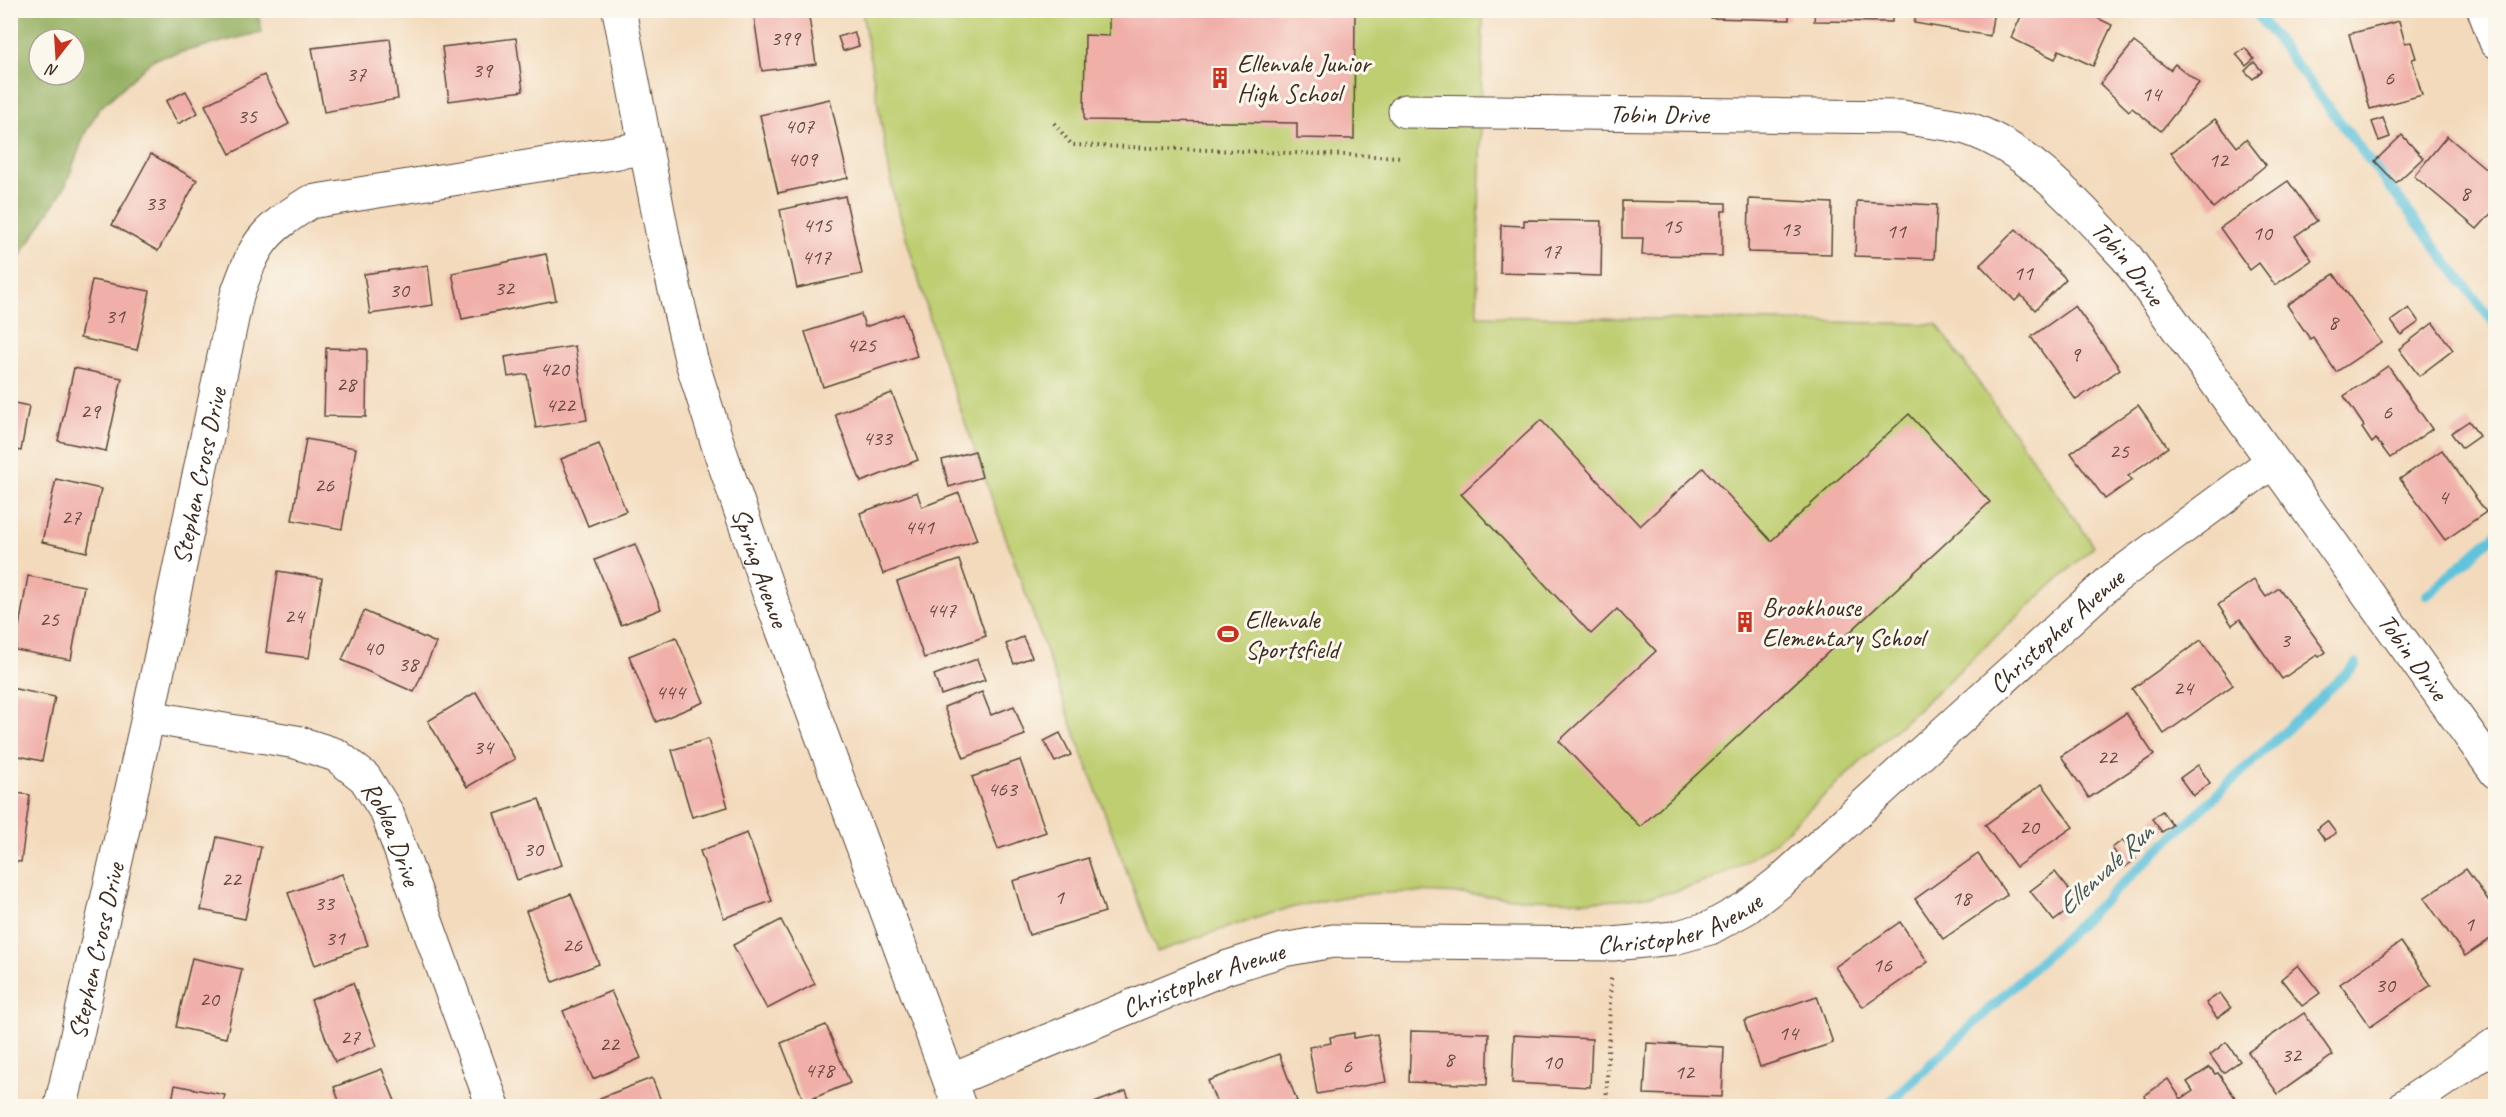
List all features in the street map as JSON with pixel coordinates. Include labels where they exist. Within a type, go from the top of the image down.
[{"type":"street","name":"Spring Avenue","points":[[619,10],[644,148],[691,359],[770,596],[954,1094]]},
{"type":"street","points":[[2484,10],[2496,42]]},
{"type":"street","name":"Tobin Drive","points":[[1405,111],[1902,117],[1966,128],[2014,152],[2070,198],[2127,258],[2496,772]]},
{"type":"street","name":"Stephen Cross Drive","points":[[61,1107],[148,717],[237,295],[253,253],[268,231],[310,202],[644,148]]},
{"type":"street","name":"Christopher Avenue","points":[[954,1094],[1225,968],[1283,950],[1333,941],[1612,944],[1674,938],[1710,928],[1746,908],[1790,873],[2112,580],[2272,462]]},
{"type":"street","name":"Roblea Drive","points":[[148,717],[296,742],[336,755],[365,778],[387,813],[494,1107]]},
{"type":"street","points":[[2405,1107],[2496,1044]]},
{"type":"path","points":[[1054,123],[1072,145],[1403,157]]},
{"type":"path","points":[[1606,1107],[1612,944]]},
{"type":"green space","points":[[11,10],[257,11],[262,32],[154,59],[99,109],[85,133],[65,187],[18,259],[11,276]]},
{"type":"green space","points":[[862,11],[1483,11],[1477,316],[1937,324],[2094,546],[1774,842],[1719,876],[1699,884],[1660,894],[1622,900],[1543,900],[1423,892],[1354,896],[1325,900],[1268,914],[1157,952],[1077,739],[938,346],[893,192]]},
{"type":"building","points":[[753,10],[808,10],[816,64],[762,71]]},
{"type":"building","name":"Ellenvale Junior High School","points":[[1109,10],[1355,10],[1354,139],[1297,138],[1297,123],[1084,120],[1085,35],[1109,36]]},
{"type":"building","points":[[1711,10],[1789,10],[1789,20],[1711,18]]},
{"type":"building","points":[[1815,10],[1892,10],[1892,22],[1814,21]]},
{"type":"building","points":[[1917,10],[1994,10],[1990,36],[1914,23]]},
{"type":"building","points":[[2024,10],[2081,10],[2112,25],[2093,66],[2059,50],[2055,59],[2011,38]]},
{"type":"building","points":[[2399,21],[2405,43],[2411,42],[2416,58],[2412,59],[2422,95],[2370,109],[2349,34]]},
{"type":"building","points":[[854,32],[859,46],[843,51],[838,37]]},
{"type":"building","points":[[516,38],[523,91],[449,101],[442,47]]},
{"type":"building","points":[[390,39],[398,99],[324,112],[312,48]]},
{"type":"building","points":[[2134,42],[2170,70],[2175,64],[2199,83],[2161,131],[2132,108],[2129,111],[2100,84]]},
{"type":"building","points":[[2245,48],[2254,59],[2246,66],[2236,54]]},
{"type":"building","points":[[2254,62],[2262,71],[2253,79],[2245,71]]},
{"type":"building","points":[[264,75],[289,124],[230,154],[205,105]]},
{"type":"building","points":[[186,91],[198,113],[178,124],[166,101]]},
{"type":"building","points":[[830,99],[848,178],[778,193],[760,115]]},
{"type":"building","points":[[2383,118],[2390,137],[2379,141],[2372,122]]},
{"type":"building","points":[[2215,119],[2237,147],[2246,139],[2266,165],[2213,208],[2171,153]]},
{"type":"building","points":[[2402,135],[2423,158],[2396,183],[2375,161]]},
{"type":"building","points":[[2447,136],[2496,177],[2496,208],[2477,229],[2414,176]]},
{"type":"building","points":[[151,154],[197,180],[158,251],[112,225]]},
{"type":"building","points":[[2288,181],[2317,221],[2295,236],[2312,260],[2275,285],[2259,263],[2250,270],[2220,228]]},
{"type":"building","points":[[845,196],[862,274],[797,288],[780,210]]},
{"type":"building","points":[[1749,199],[1832,203],[1831,254],[1748,252]]},
{"type":"building","points":[[1622,201],[1726,203],[1726,211],[1722,211],[1722,256],[1642,255],[1643,238],[1622,238]]},
{"type":"building","points":[[1857,201],[1937,205],[1934,259],[1855,256]]},
{"type":"building","points":[[1524,220],[1602,221],[1601,276],[1500,273],[1501,225],[1524,226]]},
{"type":"building","points":[[2016,229],[2066,279],[2035,310],[2021,295],[2015,301],[1980,265]]},
{"type":"building","points":[[546,254],[556,300],[462,319],[452,273]]},
{"type":"building","points":[[428,265],[433,305],[370,314],[364,274]]},
{"type":"building","points":[[2334,274],[2381,342],[2336,372],[2313,337],[2310,339],[2287,305]]},
{"type":"building","points":[[92,280],[150,291],[137,350],[80,338]]},
{"type":"building","points":[[2075,306],[2120,369],[2076,400],[2031,337]]},
{"type":"building","points":[[2409,308],[2419,322],[2401,335],[2391,321]]},
{"type":"building","points":[[861,314],[865,327],[903,314],[917,356],[823,387],[805,332]]},
{"type":"building","points":[[2433,323],[2453,350],[2419,376],[2399,349]]},
{"type":"building","points":[[575,346],[587,420],[536,428],[527,374],[508,377],[505,357]]},
{"type":"building","points":[[326,348],[367,349],[366,417],[324,416]]},
{"type":"building","points":[[2388,366],[2432,429],[2390,458],[2376,439],[2372,443],[2362,428],[2364,426],[2344,396]]},
{"type":"building","points":[[74,368],[122,378],[106,451],[58,441]]},
{"type":"building","points":[[892,393],[918,460],[861,482],[835,414]]},
{"type":"building","points":[[10,402],[29,406],[21,451],[10,449]]},
{"type":"building","points":[[2138,405],[2168,447],[2128,476],[2132,480],[2105,499],[2071,453]]},
{"type":"building","name":"Brookhouse Elementary School","points":[[1909,414],[1990,502],[1640,827],[1559,741],[1656,651],[1617,609],[1591,634],[1461,494],[1541,420],[1640,526],[1703,468],[1771,541]]},
{"type":"building","points":[[2469,421],[2479,436],[2462,448],[2451,433]]},
{"type":"building","points":[[306,439],[356,448],[342,529],[292,520]]},
{"type":"building","points":[[599,444],[626,511],[588,526],[561,459]]},
{"type":"building","points":[[2442,450],[2486,512],[2445,540],[2400,479]]},
{"type":"building","points":[[975,451],[982,477],[949,487],[942,460]]},
{"type":"building","points":[[56,479],[101,489],[87,552],[42,542]]},
{"type":"building","points":[[917,492],[922,507],[959,493],[977,540],[883,574],[860,513]]},
{"type":"building","points":[[635,544],[661,609],[621,625],[595,560]]},
{"type":"building","points":[[959,560],[986,636],[924,658],[897,582]]},
{"type":"building","points":[[278,571],[322,578],[309,658],[266,652]]},
{"type":"building","points":[[28,576],[84,586],[71,660],[15,650]]},
{"type":"building","points":[[2254,580],[2266,597],[2279,588],[2326,652],[2319,657],[2317,655],[2282,679],[2240,619],[2232,625],[2218,605]]},
{"type":"building","points":[[364,611],[436,643],[414,692],[342,660]]},
{"type":"building","points":[[676,637],[704,702],[656,722],[629,656]]},
{"type":"building","points":[[1023,637],[1032,657],[1014,664],[1006,644]]},
{"type":"building","points":[[2201,640],[2233,685],[2164,734],[2132,689]]},
{"type":"building","points":[[977,659],[985,680],[941,695],[934,675]]},
{"type":"building","points":[[11,688],[55,697],[42,761],[10,754]]},
{"type":"building","points":[[476,692],[515,759],[467,787],[428,721]]},
{"type":"building","points":[[982,692],[991,715],[1014,706],[1025,735],[964,758],[944,707]]},
{"type":"building","points":[[2126,713],[2154,755],[2089,798],[2061,756]]},
{"type":"building","points":[[1060,733],[1071,755],[1055,762],[1044,741]]},
{"type":"building","points":[[708,739],[728,807],[692,817],[672,750]]},
{"type":"building","points":[[1020,760],[1046,832],[998,849],[972,777]]},
{"type":"building","points":[[2198,765],[2210,783],[2193,796],[2180,778]]},
{"type":"building","points":[[2042,784],[2073,827],[2016,867],[1985,825]]},
{"type":"building","points":[[10,792],[30,795],[21,862],[10,861]]},
{"type":"building","points":[[539,799],[562,865],[517,880],[495,814]]},
{"type":"building","points":[[2162,811],[2172,825],[2162,832],[2152,819]]},
{"type":"building","points":[[2327,821],[2336,833],[2325,840],[2317,829]]},
{"type":"building","points":[[747,833],[772,901],[724,918],[700,851]]},
{"type":"building","points":[[217,837],[261,847],[245,919],[201,910]]},
{"type":"building","points":[[2123,840],[2136,859],[2125,867],[2112,848]]},
{"type":"building","points":[[1978,854],[2007,895],[1943,939],[1915,899]]},
{"type":"building","points":[[1088,858],[1105,912],[1029,935],[1013,881]]},
{"type":"building","points":[[2466,869],[2496,911],[2496,935],[2465,956],[2424,898]]},
{"type":"building","points":[[2055,872],[2079,902],[2054,921],[2030,891]]},
{"type":"building","points":[[342,874],[368,945],[315,965],[288,893]]},
{"type":"building","points":[[571,894],[599,964],[553,982],[526,911]]},
{"type":"building","points":[[781,920],[815,984],[767,1009],[733,945]]},
{"type":"building","points":[[1900,922],[1928,962],[1863,1007],[1835,967]]},
{"type":"building","points":[[2401,942],[2431,985],[2370,1027],[2340,984]]},
{"type":"building","points":[[192,958],[242,969],[226,1038],[176,1027]]},
{"type":"building","points":[[2298,965],[2320,993],[2302,1006],[2281,979]]},
{"type":"building","points":[[353,983],[377,1046],[335,1062],[311,1000]]},
{"type":"building","points":[[611,991],[641,1058],[593,1079],[563,1011]]},
{"type":"building","points":[[2220,993],[2231,1008],[2217,1018],[2206,1003]]},
{"type":"building","points":[[1817,996],[1833,1043],[1760,1067],[1744,1021]]},
{"type":"building","points":[[2304,1013],[2333,1055],[2278,1094],[2248,1052]]},
{"type":"building","points":[[826,1025],[850,1083],[804,1102],[781,1043]]},
{"type":"building","points":[[1411,1031],[1489,1033],[1487,1085],[1409,1082]]},
{"type":"building","points":[[1354,1033],[1354,1038],[1377,1034],[1386,1082],[1317,1094],[1309,1047],[1331,1043],[1330,1037]]},
{"type":"building","points":[[1514,1035],[1592,1039],[1590,1087],[1512,1083]]},
{"type":"building","points":[[2226,1042],[2240,1061],[2223,1073],[2210,1055]]},
{"type":"building","points":[[1647,1043],[1724,1047],[1722,1097],[1644,1094]]},
{"type":"building","points":[[1279,1054],[1297,1101],[1282,1106],[1218,1106],[1208,1081]]},
{"type":"building","points":[[2210,1067],[2215,1074],[2218,1073],[2241,1106],[2151,1106],[2144,1096],[2168,1079],[2181,1099],[2193,1091],[2187,1082]]},
{"type":"building","points":[[382,1069],[397,1106],[341,1106],[334,1087]]},
{"type":"building","points":[[652,1078],[663,1106],[604,1106],[600,1098]]},
{"type":"building","points":[[175,1085],[225,1095],[222,1106],[171,1106]]},
{"type":"building","points":[[1126,1091],[1132,1106],[1086,1106]]},
{"type":"waterway","points":[[2254,10],[2496,326]]},
{"type":"waterway","name":"Ellenvale Run","points":[[2427,595],[2496,534]]},
{"type":"waterway","name":"Ellenvale Run","points":[[1886,1106],[2356,664]]},
{"type":"place","name":"Ellenvale Junior High School","points":[[1220,78]]},
{"type":"place","name":"Brookhouse Elementary School","points":[[1745,622]]},
{"type":"place","name":"Ellenvale Sportsfield","points":[[1228,634]]}]
